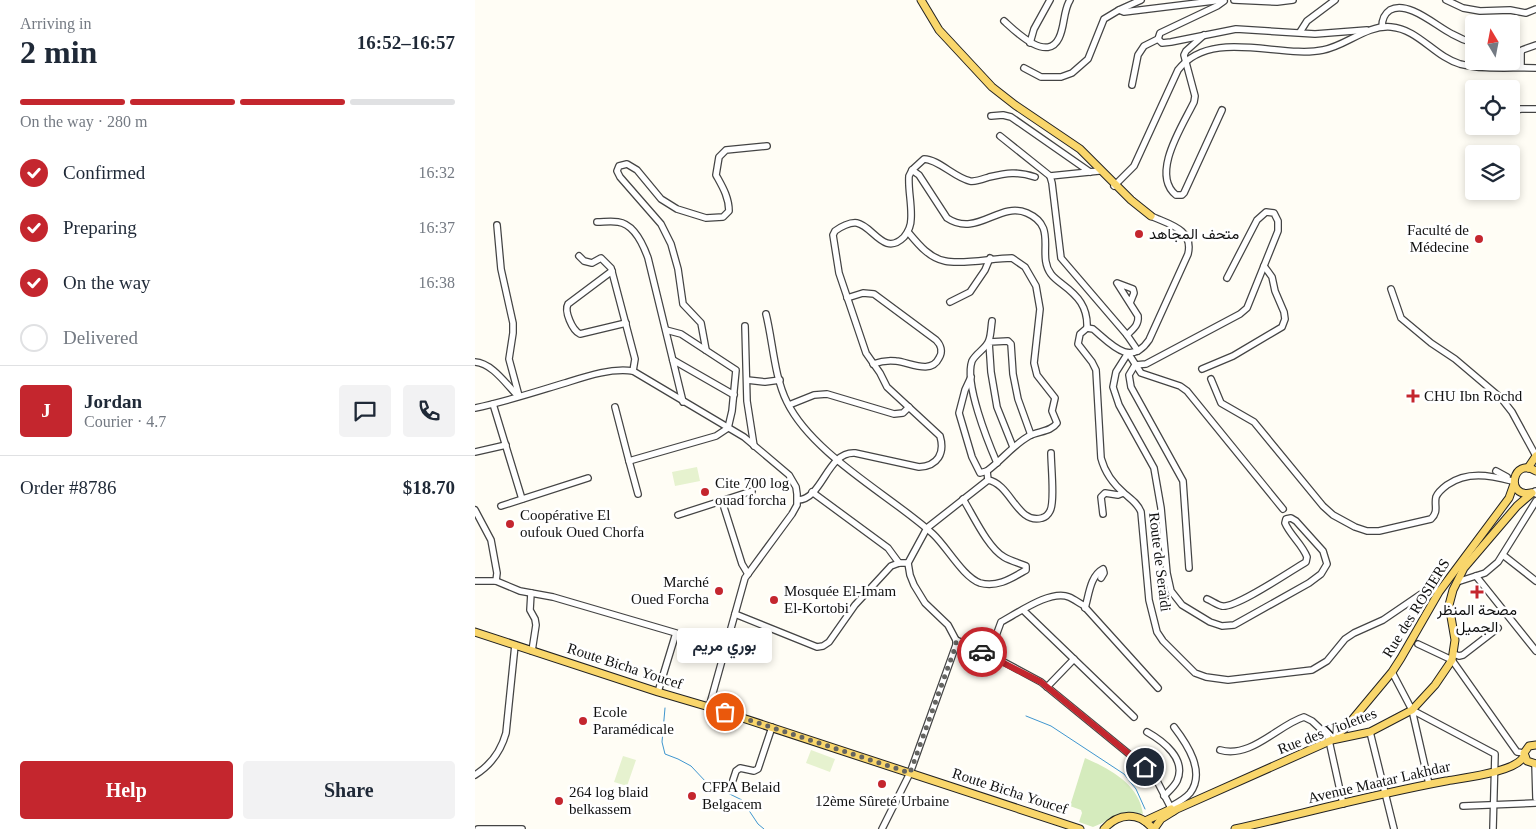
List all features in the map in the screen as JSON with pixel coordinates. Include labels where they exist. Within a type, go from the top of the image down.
[{"type":"main road","points":[[921,0],[939,30],[992,87],[1015,105],[1075,145],[1134,206],[1151,216]]},
{"type":"main road","points":[[1075,145],[1116,187]]},
{"type":"main road","points":[[1536,456],[1528,468],[1536,471]]},
{"type":"main road","name":"Rue des ROSIERS","points":[[1331,741],[1347,726],[1392,672],[1439,592],[1509,498],[1513,482],[1519,470],[1528,468]]},
{"type":"main road","points":[[1513,482],[1521,492],[1535,492]]},
{"type":"main road","points":[[1453,657],[1455,640],[1449,605],[1453,590],[1464,568],[1517,506],[1535,492]]},
{"type":"main road","name":"Route Bicha Youcef","points":[[475,632],[1080,829]]},
{"type":"main road","name":"Rue des Violettes","points":[[1145,821],[1331,741],[1370,732],[1411,710],[1435,685],[1453,657]]},
{"type":"main road","name":"Avenue Maatar Lakhdar","points":[[1235,829],[1429,784],[1495,772],[1521,761],[1529,746],[1536,745]]},
{"type":"main road","points":[[1524,755],[1529,763],[1535,764]]},
{"type":"main road","points":[[1103,829],[1110,822],[1127,816],[1137,817],[1154,829],[1161,819],[1173,809]]},
{"type":"street","points":[[1030,43],[1034,30],[1050,0]]},
{"type":"street","points":[[1004,21],[1030,43],[1041,47],[1055,45],[1059,38],[1070,0]]},
{"type":"street","points":[[1024,68],[1041,77],[1061,77],[1072,72],[1087,59],[1104,19],[1141,0]]},
{"type":"street","points":[[1119,10],[1124,12],[1223,0]]},
{"type":"street","points":[[1132,85],[1138,55],[1144,46],[1158,39],[1160,33],[1217,6],[1223,0]]},
{"type":"street","points":[[1234,0],[1277,2],[1293,0]]},
{"type":"street","points":[[1301,32],[1307,21],[1335,0]]},
{"type":"street","points":[[1446,0],[1463,8],[1480,11],[1510,10],[1526,13],[1536,9]]},
{"type":"street","points":[[1382,27],[1382,20],[1391,10],[1397,7],[1405,7],[1414,10],[1451,34],[1465,40]]},
{"type":"street","points":[[1158,39],[1162,43],[1236,29],[1315,34],[1371,30],[1382,27],[1399,28],[1460,64],[1536,68]]},
{"type":"street","points":[[1116,187],[1136,170],[1145,144],[1176,74],[1186,62],[1201,53],[1230,47],[1307,52],[1323,50],[1339,46],[1371,30]]},
{"type":"street","points":[[1204,35],[1185,53],[1195,99],[1166,165],[1169,186],[1176,195],[1180,196],[1185,193],[1222,110]]},
{"type":"street","points":[[1521,67],[1522,50],[1536,45]]},
{"type":"street","points":[[1520,109],[1536,109]]},
{"type":"street","points":[[991,116],[1003,115],[1011,117],[1089,172]]},
{"type":"street","points":[[1000,136],[1050,176],[1061,258],[1127,335],[1138,351]]},
{"type":"street","points":[[706,350],[701,323],[683,304],[678,269],[671,244],[661,224],[620,177],[617,171],[619,166],[627,164],[637,170],[661,199],[677,209],[706,218],[723,217],[729,210],[729,203],[723,186],[716,175],[719,157],[726,150],[767,146]]},
{"type":"street","points":[[798,500],[805,498],[812,492],[844,454],[851,452],[919,467],[928,467],[936,462],[941,452],[942,443],[940,436],[887,387],[866,353],[839,273],[833,235],[836,229],[858,223],[880,240],[892,243],[899,241],[908,232],[911,222],[909,176],[920,161],[926,159],[970,181],[1005,173],[1021,172],[1035,177]]},
{"type":"street","points":[[912,170],[919,175],[947,218],[953,222],[967,225],[974,224],[1012,211],[1026,213],[1037,219],[1046,235],[1048,268],[1053,276],[1082,302],[1087,319],[1087,328],[1093,329],[1121,351],[1128,354],[1138,371],[1180,386],[1187,392],[1283,508]]},
{"type":"street","points":[[1050,176],[1099,171]]},
{"type":"street","points":[[1189,568],[1183,481],[1129,383],[1130,371],[1135,365],[1146,364],[1240,314],[1247,308],[1278,226],[1276,216],[1270,212],[1265,213],[1257,220],[1227,278]]},
{"type":"street","points":[[1151,216],[1183,232],[1188,240],[1189,249],[1149,340],[1138,351],[1128,354],[1114,377],[1114,391],[1119,405],[1154,468],[1171,591],[1183,605],[1210,622],[1222,626],[1234,625],[1309,583],[1321,574],[1327,564],[1323,551],[1301,526],[1291,518],[1286,519],[1287,528],[1305,551],[1306,562],[1229,606],[1222,606],[1207,599]]},
{"type":"street","points":[[597,222],[620,222],[626,224],[640,239],[649,258],[683,402]]},
{"type":"street","points":[[497,225],[501,269],[513,323],[509,359],[519,396]]},
{"type":"street","points":[[908,232],[925,250],[944,261],[1012,258],[1025,267],[1036,286],[1040,309],[1034,363],[1037,375],[1055,398],[1052,411],[1057,423],[1051,428],[1031,435],[1013,447],[987,471],[980,473],[972,457],[959,413],[971,376]]},
{"type":"street","points":[[579,256],[592,263],[601,258],[611,268],[635,360],[633,371]]},
{"type":"street","points":[[950,302],[970,292],[985,270],[989,258]]},
{"type":"street","points":[[1202,369],[1233,356],[1282,327],[1285,320],[1284,312],[1271,277],[1264,266]]},
{"type":"street","points":[[611,271],[568,304],[566,309],[575,330],[580,334],[626,323]]},
{"type":"street","points":[[1391,289],[1401,318],[1431,343],[1455,359],[1501,398],[1513,412],[1536,456]]},
{"type":"street","points":[[847,298],[867,293],[877,296],[936,340],[940,346],[941,354],[938,361],[929,367],[897,360],[881,361],[873,364]]},
{"type":"street","points":[[1127,335],[1135,327],[1138,320],[1130,303]]},
{"type":"street","points":[[766,314],[780,380],[789,405],[815,439],[927,528],[942,542],[972,579],[981,583],[991,584],[1007,581],[1026,570],[1026,566],[1002,556],[996,551],[963,499]]},
{"type":"street","points":[[992,321],[989,342],[991,372],[997,407],[1013,447]]},
{"type":"street","points":[[745,326],[747,402],[754,446]]},
{"type":"street","name":"Route de Seraïdi","points":[[1087,328],[1080,334],[1079,344],[1096,370],[1101,458],[1106,473],[1123,493],[1136,503],[1141,512],[1149,600],[1157,632],[1195,673],[1207,678],[1235,680],[1287,674],[1317,668],[1327,661],[1345,639],[1354,633],[1383,620],[1427,590],[1433,589],[1439,592]]},
{"type":"street","points":[[629,461],[716,436],[728,428],[732,411],[736,370],[681,334],[666,330]]},
{"type":"street","points":[[997,463],[980,420],[971,376],[972,362],[979,351],[989,342],[1008,342],[1011,344],[1015,382],[1031,435]]},
{"type":"street","points":[[673,360],[734,396]]},
{"type":"street","points":[[475,362],[482,362],[489,367],[519,396]]},
{"type":"street","points":[[475,408],[599,373],[633,371],[728,428],[754,446],[789,476],[796,488],[798,500],[792,514],[744,582],[709,707]]},
{"type":"street","points":[[1211,379],[1221,403],[1254,422],[1323,506],[1333,515],[1355,527],[1367,531],[1379,531],[1431,519],[1437,511],[1437,496],[1440,491],[1451,482],[1467,476],[1483,474],[1513,482]]},
{"type":"street","points":[[747,380],[765,382],[780,380]]},
{"type":"street","points":[[789,405],[814,395],[827,394],[894,414],[903,412],[909,407]]},
{"type":"street","points":[[493,404],[521,500]]},
{"type":"street","points":[[615,407],[638,494]]},
{"type":"street","points":[[475,452],[506,445]]},
{"type":"street","points":[[882,829],[910,773],[956,645],[956,640],[948,625],[925,603],[910,575],[908,563],[927,528],[988,480],[994,481],[1002,487],[1025,516],[1036,520],[1046,517],[1051,510],[1052,501],[1051,452]]},
{"type":"street","points":[[987,471],[988,480]]},
{"type":"street","points":[[1496,471],[1513,482]]},
{"type":"street","points":[[501,506],[588,478]]},
{"type":"street","points":[[678,515],[752,491]]},
{"type":"street","points":[[812,492],[888,548],[899,563]]},
{"type":"street","points":[[1103,514],[1101,497],[1105,493],[1118,495],[1123,493]]},
{"type":"street","points":[[722,501],[742,564],[748,574]]},
{"type":"street","points":[[1457,582],[1492,568],[1503,554],[1536,501]]},
{"type":"street","points":[[475,510],[491,540],[497,581]]},
{"type":"street","points":[[1503,554],[1536,581]]},
{"type":"street","points":[[735,614],[817,647],[823,646],[829,642],[855,605],[891,566],[899,563],[908,563]]},
{"type":"street","points":[[1085,608],[1093,580],[1103,570],[1104,573],[1101,578]]},
{"type":"street","points":[[1476,576],[1536,651]]},
{"type":"street","points":[[475,581],[497,581],[520,591],[553,597],[677,634],[658,692]]},
{"type":"street","points":[[531,593],[530,610],[536,625],[532,651]]},
{"type":"street","points":[[989,655],[1001,622],[1046,598],[1068,596],[1085,608],[1158,688]]},
{"type":"street","points":[[1023,610],[1134,717]]},
{"type":"street","points":[[1418,644],[1453,657],[1459,656],[1463,655],[1498,628]]},
{"type":"street","points":[[956,640],[989,655],[1047,687],[1145,767],[1156,780],[1173,809],[1193,789],[1196,777],[1189,747],[1174,727]]},
{"type":"street","points":[[475,775],[497,756],[506,733],[515,645]]},
{"type":"street","points":[[1453,657],[1517,752],[1524,755]]},
{"type":"street","points":[[1047,687],[1073,659]]},
{"type":"street","points":[[1392,672],[1411,710],[1429,784]]},
{"type":"street","points":[[1411,710],[1495,754],[1493,829]]},
{"type":"street","points":[[1220,750],[1236,752],[1266,739],[1304,717],[1312,721],[1331,741],[1343,804]]},
{"type":"street","points":[[733,780],[736,771],[740,768],[754,771],[758,769],[772,728]]},
{"type":"street","points":[[1147,732],[1166,746],[1178,761],[1177,781],[1165,796]]},
{"type":"street","points":[[1370,732],[1394,829]]},
{"type":"street","points":[[1535,764],[1536,798]]},
{"type":"street","points":[[1463,806],[1536,803]]},
{"type":"street","points":[[478,829],[522,829]]},
{"type":"green space","points":[[697,467],[700,481],[675,486],[672,472]]},
{"type":"green space","points":[[811,750],[835,759],[830,772],[806,763]]},
{"type":"green space","points":[[623,756],[636,760],[627,786],[614,782]]},
{"type":"green space","points":[[1085,758],[1104,767],[1122,779],[1136,794],[1143,814],[1121,814],[1093,827],[1079,822],[1081,810],[1070,806]]},
{"type":"waterway","points":[[665,708],[662,742],[665,754],[691,766],[707,783],[742,800],[758,824],[764,829]]},
{"type":"waterway","points":[[1026,716],[1051,726],[1124,774],[1136,789],[1145,809]]},
{"type":"way so far","points":[[725,712],[910,773],[939,696],[956,640],[982,652]]},
{"type":"place","name":"متحف المجاهد","points":[[1139,234]]},
{"type":"place","name":"Faculté de Médecine","points":[[1479,239]]},
{"type":"place","name":"CHU Ibn Rochd","points":[[1413,396]]},
{"type":"place","name":"Cite 700 log ouad forcha","points":[[705,492]]},
{"type":"place","name":"Coopérative El oufouk Oued Chorfa","points":[[510,524]]},
{"type":"place","name":"Marché Oued Forcha","points":[[719,591]]},
{"type":"place","name":"مصحة المنظر الجميل","points":[[1477,592]]},
{"type":"place","name":"Mosquée El-Imam El-Kortobi","points":[[774,600]]},
{"type":"place","name":"بوري مريم","points":[[725,712]]},
{"type":"place","name":"Ecole Paramédicale","points":[[583,721]]},
{"type":"place","name":"12ème Sûreté Urbaine","points":[[882,784]]},
{"type":"place","name":"CFPA Belaid Belgacem","points":[[692,796]]},
{"type":"place","name":"264 log blaid belkassem","points":[[559,801]]},
{"type":"route","points":[[982,652],[1041,682],[1079,711],[1145,767]]}]
